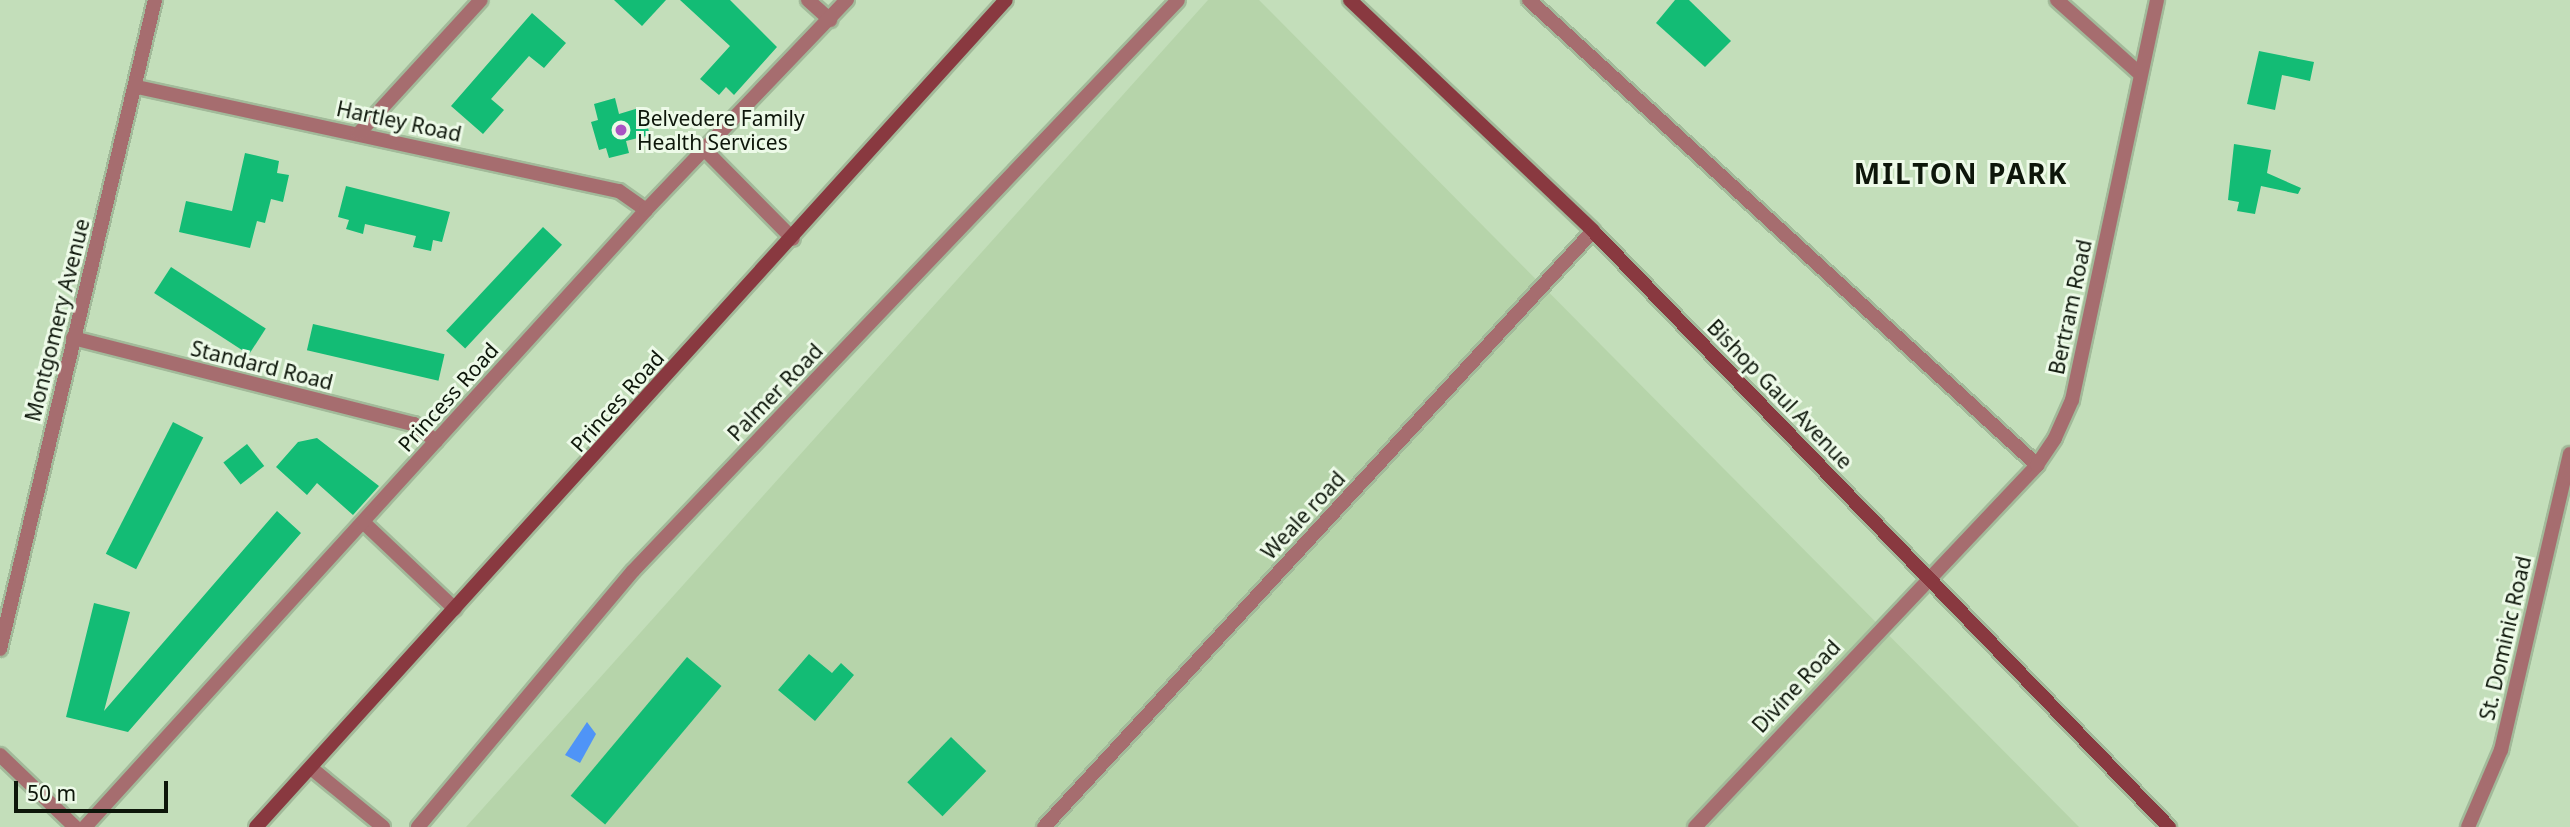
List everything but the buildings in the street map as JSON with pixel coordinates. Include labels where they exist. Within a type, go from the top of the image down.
[{"type":"main road","name":"Princes Road","points":[[256,827],[793,239],[1006,0]]},
{"type":"main road","name":"Bishop Gaul Avenue","points":[[1350,0],[1593,231],[1928,574],[2169,827]]},
{"type":"street","name":"Montgomery Avenue","points":[[0,649],[73,338],[137,87],[155,0]]},
{"type":"street","points":[[359,133],[481,0]]},
{"type":"street","points":[[808,0],[830,20]]},
{"type":"street","name":"Princess Road","points":[[85,827],[646,210],[707,152],[848,0]]},
{"type":"street","name":"Palmer Road","points":[[418,827],[633,571],[1178,0]]},
{"type":"street","points":[[1529,0],[2037,466]]},
{"type":"street","points":[[2057,0],[2139,74]]},
{"type":"street","name":"Bertram Road","points":[[1928,574],[2037,466],[2072,400],[2139,74],[2157,0]]},
{"type":"street","name":"Hartley Road","points":[[137,87],[619,191],[646,210]]},
{"type":"street","points":[[707,152],[793,239]]},
{"type":"street","name":"Weale road","points":[[1044,827],[1593,231]]},
{"type":"street","name":"Standard Road","points":[[73,338],[414,424],[436,441]]},
{"type":"street","name":"St. Dominic Road","points":[[2468,827],[2501,750],[2570,454]]},
{"type":"street","points":[[364,523],[455,609]]},
{"type":"street","name":"Divine Road","points":[[1695,827],[1928,574]]},
{"type":"street","points":[[0,755],[75,827]]},
{"type":"street","points":[[311,768],[383,827]]},
{"type":"shaded area","points":[[1208,0],[1259,0],[2079,827],[466,827]]},
{"type":"water","points":[[587,722],[596,734],[580,763],[565,755]]},
{"type":"place","name":"Belvedere Family Health Services","points":[[621,130]]},
{"type":"district","name":"MILTON PARK","points":[[1961,173]]}]
